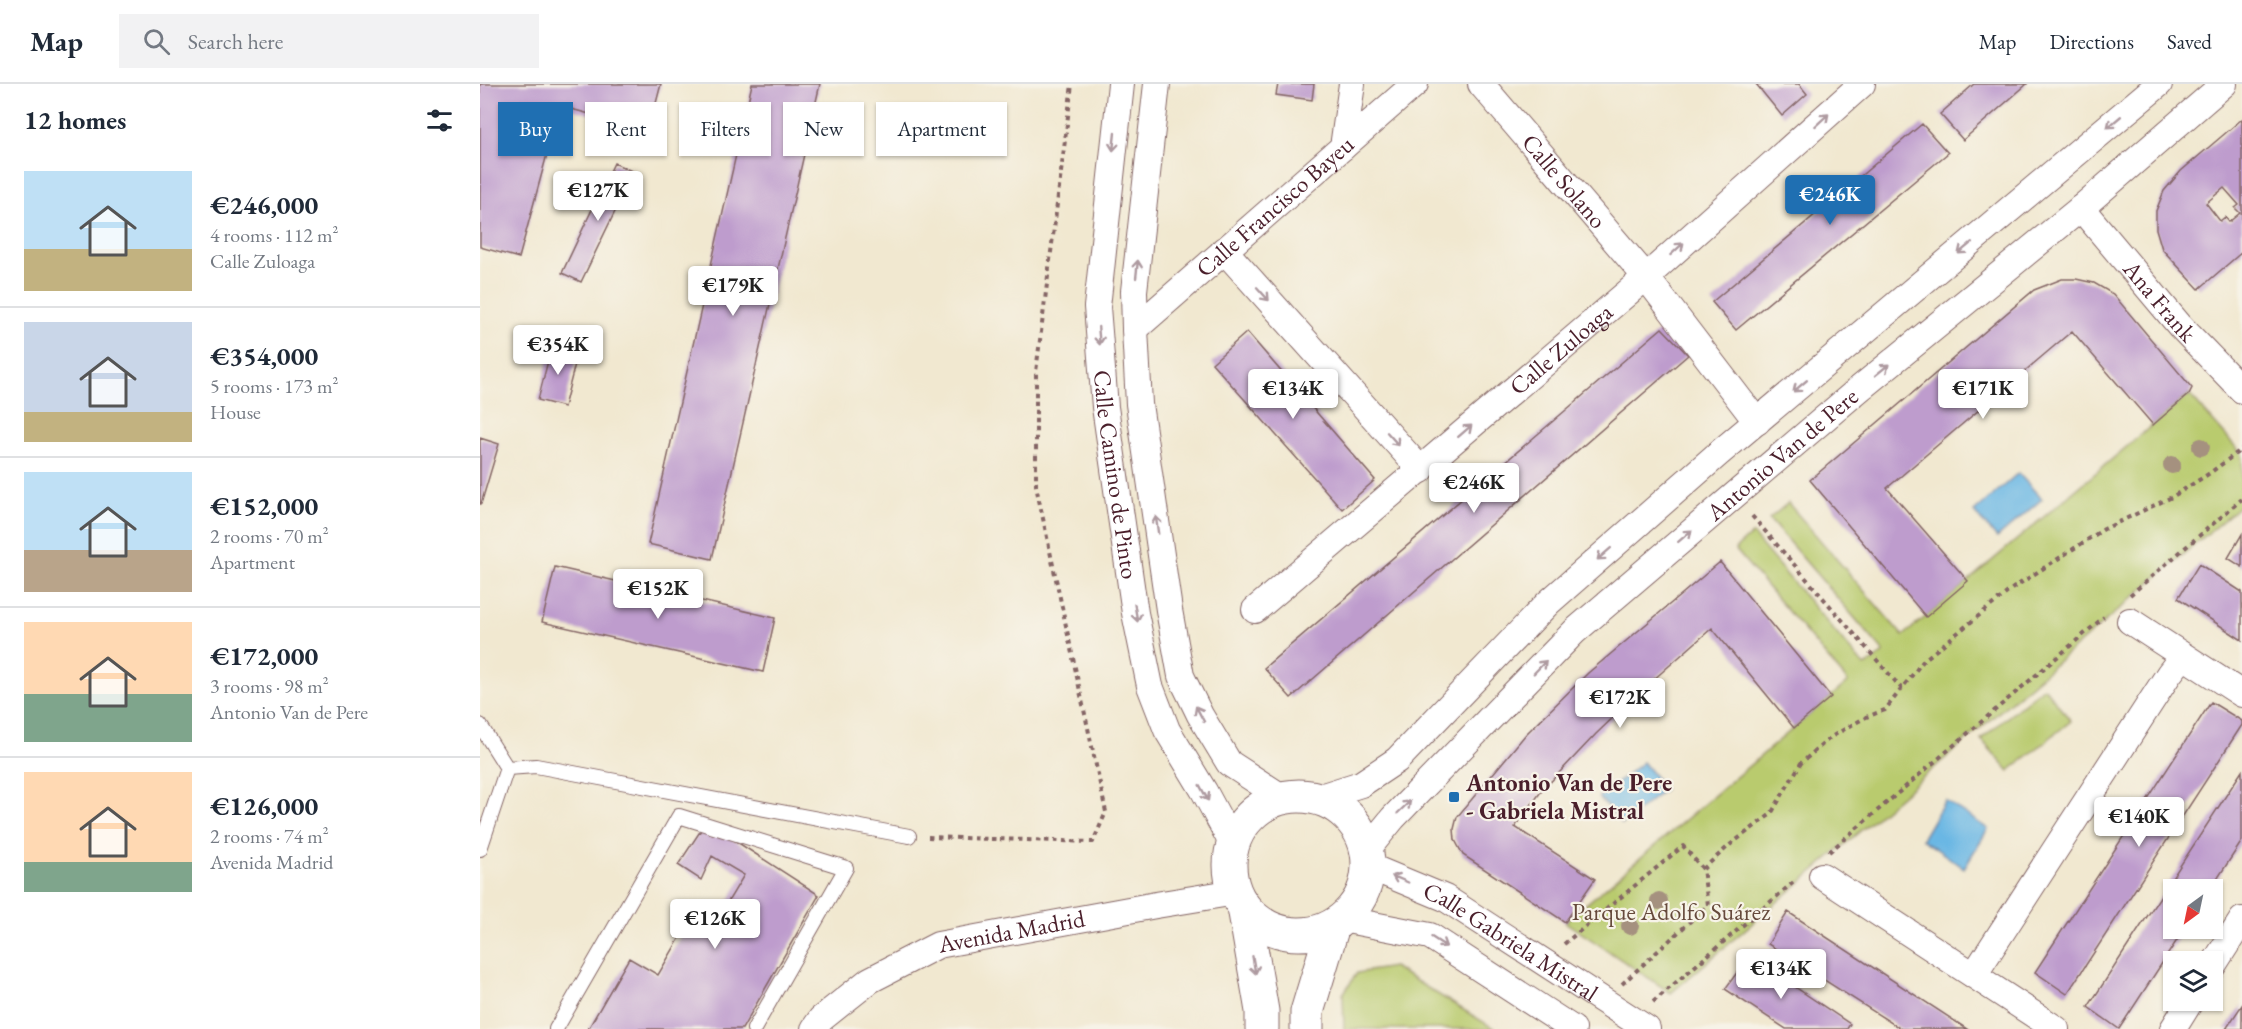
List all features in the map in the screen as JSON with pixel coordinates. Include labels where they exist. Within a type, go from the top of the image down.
[{"type":"street","name":"Calle Camino de Pinto","points":[[1121,84],[1097,307],[1105,407],[1135,613],[1150,686],[1167,730],[1233,845]]},
{"type":"street","name":"Calle Camino de Pinto","points":[[1157,84],[1134,291],[1139,404],[1169,610],[1181,676],[1200,715],[1229,763],[1283,798]]},
{"type":"street","points":[[1343,147],[1352,84]]},
{"type":"street","name":"Calle Francisco Bayeu","points":[[1135,328],[1415,84]]},
{"type":"street","name":"Calle Solano","points":[[1481,84],[1646,277],[1757,422]]},
{"type":"street","name":"Calle Zuloaga","points":[[1254,609],[1421,470],[1646,277],[1862,84]]},
{"type":"street","name":"Antonio Van de Pere","points":[[1317,798],[1361,784],[1397,760],[1548,603],[1757,422],[2159,84]]},
{"type":"street","name":"Antonio Van de Pere","points":[[1367,858],[1393,818],[1575,631],[1858,390],[2081,208],[2224,84]]},
{"type":"street","name":"Ana Frank","points":[[2081,208],[2180,326],[2242,390]]},
{"type":"street","points":[[1224,250],[1421,470]]},
{"type":"street","points":[[2120,612],[2242,694]]},
{"type":"street","points":[[1974,975],[2169,674],[2184,656]]},
{"type":"street","points":[[1240,900],[1258,921],[1275,930],[1295,934],[1315,933],[1337,922],[1360,899],[1367,881],[1364,840],[1353,822],[1337,807],[1317,798],[1300,796],[1283,798],[1266,804],[1240,829],[1233,845],[1230,861],[1231,877],[1240,900],[1262,1011],[1262,1029]]},
{"type":"street","name":"Calle Gabriela Mistral","points":[[1367,858],[1445,898],[1640,1024]]},
{"type":"street","points":[[1823,866],[1974,975],[2056,1029]]},
{"type":"street","name":"Avenida Madrid","points":[[814,1029],[821,1019],[870,980],[938,945],[1145,907],[1240,900]]},
{"type":"street","points":[[2222,951],[2242,920]]},
{"type":"street","points":[[1307,1029],[1307,1012],[1337,922]]},
{"type":"street","name":"Calle Gabriela Mistral","points":[[1337,922],[1430,936],[1573,1029]]},
{"type":"street","points":[[2173,1029],[2184,1011]]},
{"type":"lane","points":[[480,725],[507,768]]},
{"type":"lane","points":[[507,768],[536,765],[909,836]]},
{"type":"lane","points":[[480,849],[507,768]]},
{"type":"lane","points":[[556,1029],[679,816],[846,868],[754,1029]]},
{"type":"path","points":[[909,836],[1094,842],[1106,812],[1036,486],[1036,372],[1072,84]]},
{"type":"path","points":[[1703,869],[1770,814],[1801,763],[1831,737],[1866,717],[1885,710],[1924,660],[2013,588],[2104,529],[2172,497],[2242,449]]},
{"type":"path","points":[[1733,495],[1902,688]]},
{"type":"path","points":[[1823,866],[2120,612],[2242,499]]},
{"type":"path","points":[[1543,962],[1683,846],[1703,869],[1708,905],[1604,1001]]},
{"type":"path","points":[[1640,1024],[1796,880]]},
{"type":"green space","name":"Parque Adolfo Suárez","points":[[2189,394],[2242,454],[2242,504],[1671,993],[1565,922],[1848,682],[1735,549],[1752,534],[1865,667],[1884,652],[1769,519],[1788,503],[1903,636]]},
{"type":"green space","points":[[2044,687],[2071,721],[2009,771],[1981,739]]},
{"type":"green space","points":[[1393,967],[1495,1029],[1344,1029],[1343,994],[1357,973]]},
{"type":"water","points":[[2018,473],[2042,499],[1997,538],[1974,512]]},
{"type":"water","points":[[1643,762],[1665,789],[1622,824],[1599,797]]},
{"type":"water","points":[[1945,800],[1988,829],[1964,868],[1922,839]]},
{"type":"building","points":[[480,84],[661,84],[656,102],[585,102],[585,113],[573,110],[573,102],[498,102],[498,156],[547,156],[519,258],[480,247]]},
{"type":"building","points":[[752,84],[820,84],[816,102],[783,102],[783,156],[804,156],[712,559],[648,544],[736,156],[771,156],[771,102],[748,102]]},
{"type":"building","points":[[1278,84],[1314,84],[1312,100],[1276,95]]},
{"type":"building","points":[[1756,84],[1799,84],[1807,94],[1782,116]]},
{"type":"building","points":[[1974,84],[2027,84],[1963,140],[1940,114]]},
{"type":"building","points":[[2242,119],[2242,252],[2199,289],[2162,249],[2156,229],[2156,211],[2164,191],[2181,171]],"holes":[[[2224,188],[2239,205],[2235,208],[2240,213],[2229,222],[2225,217],[2220,221],[2206,203]]]},
{"type":"building","points":[[1922,124],[1948,153],[1736,330],[1712,302]]},
{"type":"building","points":[[614,163],[634,172],[581,282],[562,273]]},
{"type":"building","points":[[2062,279],[2094,283],[2113,294],[2192,388],[2189,394],[2153,425],[2072,331],[1887,488],[1968,581],[1926,617],[1810,480],[2034,290]]},
{"type":"building","points":[[1662,328],[1688,355],[1291,698],[1264,668]]},
{"type":"building","points":[[1247,332],[1375,480],[1342,509],[1212,363]]},
{"type":"building","points":[[552,345],[578,352],[564,407],[538,400]]},
{"type":"building","points":[[480,438],[499,444],[481,504],[480,504]]},
{"type":"building","points":[[2242,534],[2242,567],[2228,558]]},
{"type":"building","points":[[1720,562],[1831,697],[1794,728],[1712,628],[1596,734],[1540,793],[1515,827],[1595,879],[1565,922],[1463,855],[1455,840],[1454,829],[1457,817],[1526,734],[1588,673]]},
{"type":"building","points":[[2199,564],[2242,592],[2242,640],[2178,598]]},
{"type":"building","points":[[555,567],[775,618],[763,672],[542,622]]},
{"type":"building","points":[[2211,702],[2242,721],[2242,725],[2067,994],[2035,972]]},
{"type":"building","points":[[2242,771],[2242,841],[2217,879],[2172,879]]},
{"type":"building","points":[[701,830],[723,833],[819,895],[742,1029],[588,1029],[629,958],[658,975],[698,907],[717,920],[744,875],[712,856],[701,880],[678,865]]},
{"type":"building","points":[[2163,892],[2163,939],[2178,939],[2170,951],[2163,951],[2163,962],[2119,1029],[2088,1007]]},
{"type":"building","points":[[1788,912],[1967,1029],[1901,1029],[1768,944]]},
{"type":"building","points":[[1749,956],[1850,1024],[1847,1029],[1786,1029],[1725,989]]},
{"type":"building","points":[[2242,1005],[2242,1029],[2226,1029]]},
{"type":"place","name":"Antonio Van de Pere - Gabriela Mistral","points":[[1454,797]]}]
